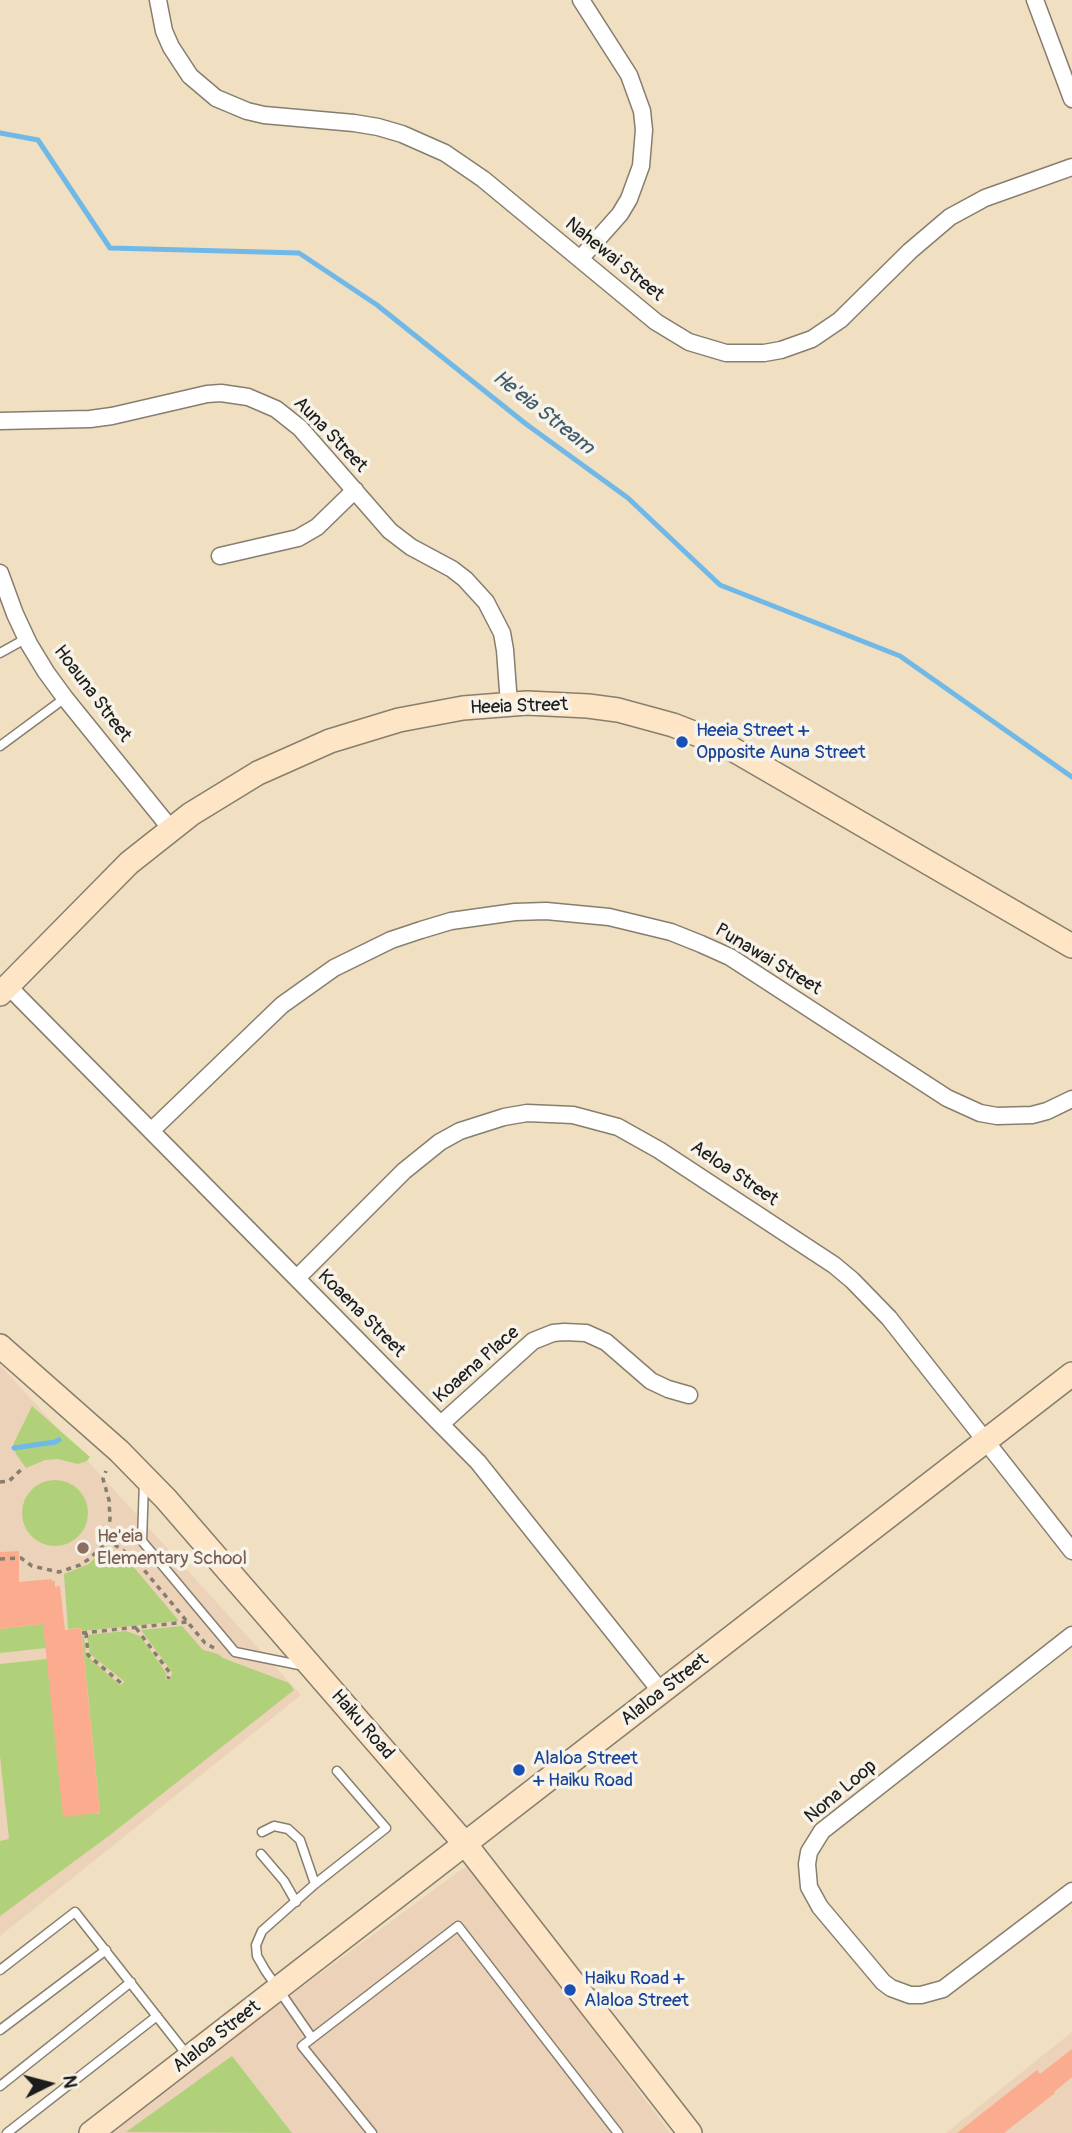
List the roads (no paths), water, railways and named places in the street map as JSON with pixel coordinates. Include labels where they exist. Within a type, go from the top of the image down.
[{"type":"street","name":"Nahewai Street","points":[[158,0],[170,47],[190,76],[216,97],[256,113],[378,127],[425,143],[465,165],[656,322],[689,342],[726,353],[772,352],[812,339],[841,320],[910,251],[950,217],[985,198],[1072,167]]},
{"type":"street","points":[[580,259],[620,214],[629,199],[636,183],[644,149],[642,111],[629,75],[581,0]]},
{"type":"street","points":[[1035,0],[1072,99]]},
{"type":"street","name":"Auna Street","points":[[0,421],[90,419],[207,394],[234,394],[262,402],[289,418],[400,540],[459,574],[477,590],[495,617],[503,642],[509,704]]},
{"type":"street","points":[[220,556],[298,538],[317,527],[355,490]]},
{"type":"street","name":"Hoauna Street","points":[[0,573],[15,614],[46,672],[171,829]]},
{"type":"street","name":"Heeia Street","points":[[4,990],[130,863],[171,829],[258,773],[330,741],[388,723],[431,713],[509,704],[557,704],[618,710],[700,734],[752,759],[1072,946]]},
{"type":"street","name":"Punawai Street","points":[[151,1131],[282,1005],[334,968],[372,949],[421,930],[452,921],[514,912],[546,911],[609,917],[671,932],[701,943],[730,957],[947,1098],[980,1113],[997,1116],[1032,1115],[1072,1098]]},
{"type":"street","name":"Koaena Street","points":[[4,990],[151,1131],[478,1462],[662,1693]]},
{"type":"street","name":"Aeloa Street","points":[[297,1278],[404,1171],[440,1142],[482,1123],[527,1113],[573,1115],[618,1127],[649,1143],[843,1273],[889,1318],[1072,1551]]},
{"type":"street","name":"Koaena Place","points":[[441,1424],[533,1341],[553,1333],[586,1333],[606,1342],[652,1381],[688,1395]]},
{"type":"street","name":"Haiku Road","points":[[0,1346],[144,1475],[466,1845],[690,2133]]},
{"type":"street","name":"Alaloa Street","points":[[91,2133],[1072,1374]]},
{"type":"street","name":"Nona Loop","points":[[1072,1635],[822,1831],[809,1852],[807,1876],[809,1887],[820,1907],[875,1975],[891,1988],[921,1996],[943,1989],[1072,1891]]},
{"type":"lane","points":[[0,653],[27,638]]},
{"type":"lane","points":[[0,746],[65,698]]},
{"type":"lane","points":[[144,1475],[142,1541],[235,1652],[312,1667]]},
{"type":"lane","points":[[312,2038],[277,1990],[257,1956],[256,1945],[262,1931],[315,1884],[386,1828],[337,1771]]},
{"type":"lane","points":[[262,1832],[274,1826],[288,1829],[300,1840],[315,1884]]},
{"type":"lane","points":[[261,1854],[284,1881],[296,1902]]},
{"type":"lane","points":[[0,1970],[75,1912],[190,2058]]},
{"type":"lane","points":[[372,2133],[302,2046],[457,1926],[618,2133]]},
{"type":"lane","points":[[0,2030],[106,1950]]},
{"type":"lane","points":[[0,2086],[131,1982]]},
{"type":"lane","points":[[7,2133],[157,2016]]},
{"type":"waterway","name":"He'eia Stream","points":[[0,133],[38,140],[110,248],[299,253],[377,305],[526,424],[628,498],[720,585],[900,656],[1072,777]]},
{"type":"waterway","points":[[14,1448],[59,1440]]},
{"type":"place","name":"Heeia Street + Opposite Auna Street","points":[[682,742]]},
{"type":"place","name":"He'eia Elementary School","points":[[83,1548]]},
{"type":"place","name":"Alaloa Street + Haiku Road","points":[[519,1770]]},
{"type":"place","name":"Haiku Road + Alaloa Street","points":[[570,1990]]}]
